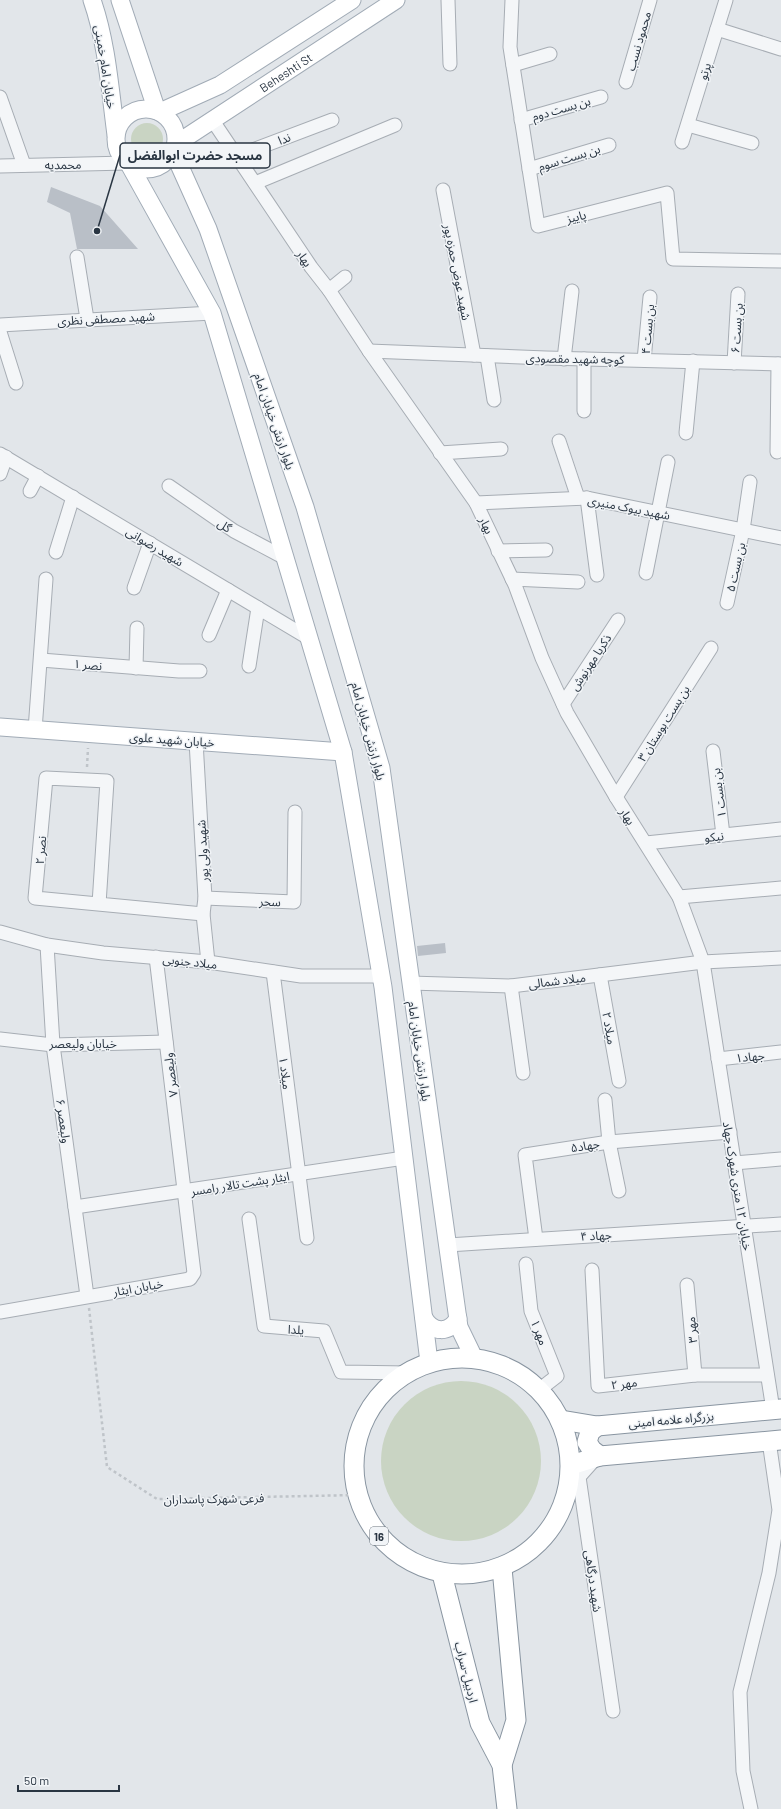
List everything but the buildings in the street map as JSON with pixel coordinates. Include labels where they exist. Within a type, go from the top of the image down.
[{"type":"highway","name":"16","points":[[451,1358],[474,1358],[501,1364],[525,1377],[545,1396],[560,1420],[568,1442],[571,1465],[566,1497],[552,1527],[530,1552],[502,1568],[472,1576],[442,1574],[410,1563],[383,1542],[363,1513],[354,1480],[355,1442],[370,1407],[396,1379],[429,1362],[451,1358]]},
{"type":"highway","name":"بزرگراه علامه امینی","points":[[560,1420],[597,1426],[777,1409]]},
{"type":"highway","points":[[597,1426],[590,1432],[588,1442],[592,1450],[599,1456]]},
{"type":"highway","points":[[571,1465],[599,1456],[775,1441]]},
{"type":"highway","name":"اردبیل-سراب","points":[[502,1568],[516,1720],[502,1765]]},
{"type":"highway","name":"اردبیل-سراب","points":[[442,1574],[480,1724],[502,1765],[507,1809]]},
{"type":"main road","name":"خیابان امام خمینی","points":[[92,0],[99,20],[116,135]]},
{"type":"main road","points":[[120,0],[158,112]]},
{"type":"main road","name":"Beheshti St","points":[[175,148],[213,121],[396,0]]},
{"type":"main road","name":"Beheshti St","points":[[158,112],[220,85],[344,2]]},
{"type":"main road","points":[[128,163],[137,168],[154,168],[166,162],[175,148],[176,134],[173,125],[167,118],[158,112],[142,109],[134,111],[122,121],[116,135],[118,150],[128,163],[212,312],[343,752],[381,976],[429,1362]]},
{"type":"main road","name":"بلوار ارتش خیابان امام","points":[[175,148],[208,229],[305,507],[381,768],[459,1327],[474,1358]]},
{"type":"main road","name":"خیابان شهید علوی","points":[[0,727],[343,752]]},
{"type":"main road","points":[[424,1318],[430,1326],[439,1330],[449,1328],[458,1318]]},
{"type":"street","points":[[448,0],[450,64]]},
{"type":"street","name":"پاییز","points":[[512,0],[510,47],[538,226],[667,193],[673,259],[781,261]]},
{"type":"street","name":"محمود نسب","points":[[626,82],[650,0]]},
{"type":"street","name":"پرتو","points":[[682,142],[726,0]]},
{"type":"street","points":[[717,29],[781,49]]},
{"type":"street","points":[[513,65],[550,54]]},
{"type":"street","points":[[0,97],[24,165]]},
{"type":"street","name":"بن بست دوم","points":[[521,120],[601,97]]},
{"type":"street","name":"ندا","points":[[237,156],[332,120]]},
{"type":"street","name":"بهار","points":[[213,121],[311,267],[329,290],[369,351],[476,503],[512,579],[542,658],[563,704],[616,797],[679,897],[703,962]]},
{"type":"street","points":[[255,182],[395,125]]},
{"type":"street","points":[[688,125],[752,142]]},
{"type":"street","name":"بن بست سوم","points":[[529,169],[610,145]]},
{"type":"street","name":"محمدیه","points":[[0,166],[128,163]]},
{"type":"street","name":"شهید عوض حمزه پور","points":[[443,190],[480,356]]},
{"type":"street","points":[[77,257],[87,319]]},
{"type":"street","points":[[329,290],[345,277]]},
{"type":"street","points":[[564,358],[572,291]]},
{"type":"street","name":"بن بست ۶","points":[[734,362],[738,294]]},
{"type":"street","name":"بن بست ۴","points":[[644,360],[650,297]]},
{"type":"street","name":"شهید مصطفی نظری","points":[[0,325],[212,312]]},
{"type":"street","points":[[0,332],[16,383]]},
{"type":"street","name":"کوچه شهید مقصودی","points":[[369,351],[480,356],[780,364]]},
{"type":"street","points":[[480,356],[494,400]]},
{"type":"street","points":[[584,359],[584,411]]},
{"type":"street","points":[[686,433],[693,362]]},
{"type":"street","points":[[777,452],[780,364]]},
{"type":"street","points":[[559,441],[582,498],[597,575]]},
{"type":"street","points":[[440,453],[501,449]]},
{"type":"street","points":[[0,474],[3,455]]},
{"type":"street","name":"شهید رضوانی","points":[[3,455],[310,639]]},
{"type":"street","points":[[646,573],[668,462]]},
{"type":"street","points":[[30,491],[38,476]]},
{"type":"street","points":[[743,530],[750,482]]},
{"type":"street","name":"گل","points":[[169,486],[234,531],[285,558]]},
{"type":"street","points":[[56,552],[73,497]]},
{"type":"street","name":"شهید بیوک منیری","points":[[476,503],[582,498],[781,538]]},
{"type":"street","name":"بن بست ۵","points":[[727,603],[743,530]]},
{"type":"street","points":[[134,588],[150,543]]},
{"type":"street","points":[[498,551],[546,550]]},
{"type":"street","points":[[35,730],[46,579]]},
{"type":"street","points":[[512,579],[578,582]]},
{"type":"street","points":[[209,635],[228,590]]},
{"type":"street","points":[[249,666],[258,608]]},
{"type":"street","name":"ذکریا مهرنوش","points":[[563,704],[618,620]]},
{"type":"street","points":[[136,668],[137,628]]},
{"type":"street","name":"بن بست بوستان ۳","points":[[616,797],[711,648]]},
{"type":"street","name":"نصر ۱","points":[[41,660],[179,671],[200,671]]},
{"type":"street","name":"شهید ولی پور","points":[[196,741],[205,898],[203,914],[208,962]]},
{"type":"street","name":"بن بست ۱","points":[[713,751],[723,835]]},
{"type":"street","name":"نصر ۲","points":[[99,904],[107,780],[46,778],[35,898],[203,914]]},
{"type":"street","name":"سحر","points":[[205,898],[294,902],[295,812]]},
{"type":"street","name":"نیکو","points":[[646,843],[781,829]]},
{"type":"street","points":[[679,897],[781,888]]},
{"type":"street","name":"میلاد جنوبی","points":[[0,932],[47,945],[103,953],[208,962],[301,976],[381,976]]},
{"type":"street","name":"ولیعصر ۶","points":[[47,945],[54,1045],[88,1296]]},
{"type":"street","name":"ولیعصر ۷","points":[[156,957],[184,1192]]},
{"type":"street","name":"میلاد شمالی","points":[[410,982],[511,986],[703,962],[781,958]]},
{"type":"street","name":"خیابان ۱۲ متری شهرک جهاد","points":[[703,962],[767,1375],[777,1409]]},
{"type":"street","name":"میلاد ۱","points":[[273,972],[307,1238]]},
{"type":"street","name":"میلاد ۲","points":[[600,975],[619,1081]]},
{"type":"street","points":[[511,986],[523,1073]]},
{"type":"street","name":"خیابان ولیعصر","points":[[0,1039],[54,1045],[166,1042]]},
{"type":"street","name":"جهاد۱","points":[[718,1059],[781,1052]]},
{"type":"street","points":[[605,1100],[609,1142],[619,1190]]},
{"type":"street","name":"جهاد۵","points":[[536,1239],[525,1155],[609,1142],[730,1132]]},
{"type":"street","name":"ایثار پشت تالار رامسر","points":[[75,1207],[184,1192],[404,1158]]},
{"type":"street","points":[[734,1163],[781,1159]]},
{"type":"street","name":"خیابان ایثار","points":[[0,1312],[190,1279],[194,1273],[194,1266],[184,1192]]},
{"type":"street","name":"یلدا","points":[[249,1219],[264,1326],[324,1330],[341,1372],[408,1373]]},
{"type":"street","name":"جهاد ۴","points":[[448,1245],[781,1224]]},
{"type":"street","name":"مهر ۱","points":[[526,1264],[531,1310],[557,1376],[539,1390]]},
{"type":"street","name":"مهر ۲","points":[[592,1270],[598,1386],[695,1375],[767,1375]]},
{"type":"street","name":"مهر ۳","points":[[687,1285],[695,1375]]},
{"type":"street","points":[[751,1809],[743,1771],[740,1692],[769,1573],[779,1510],[775,1441]]},
{"type":"street","name":"شهید درگاهی","points":[[599,1456],[579,1477],[613,1711]]},
{"type":"path","points":[[87,780],[89,734]]},
{"type":"path","name":"فرعی شهرک پاسداران","points":[[88,1296],[107,1468],[157,1499],[358,1495]]},
{"type":"green space","points":[[144,123],[150,123],[160,130],[163,139],[162,145],[156,152],[150,155],[144,155],[134,148],[131,142],[131,136],[138,126]]},
{"type":"green space","points":[[469,1381],[484,1384],[499,1390],[518,1404],[528,1416],[535,1430],[540,1445],[540,1477],[535,1492],[528,1506],[518,1518],[506,1528],[484,1538],[469,1541],[453,1541],[438,1538],[416,1528],[404,1518],[394,1506],[382,1477],[381,1453],[384,1438],[394,1416],[404,1404],[416,1394],[445,1382]]},
{"type":"place","name":"مسجد حضرت ابوالفضل","points":[[97,231]]}]
